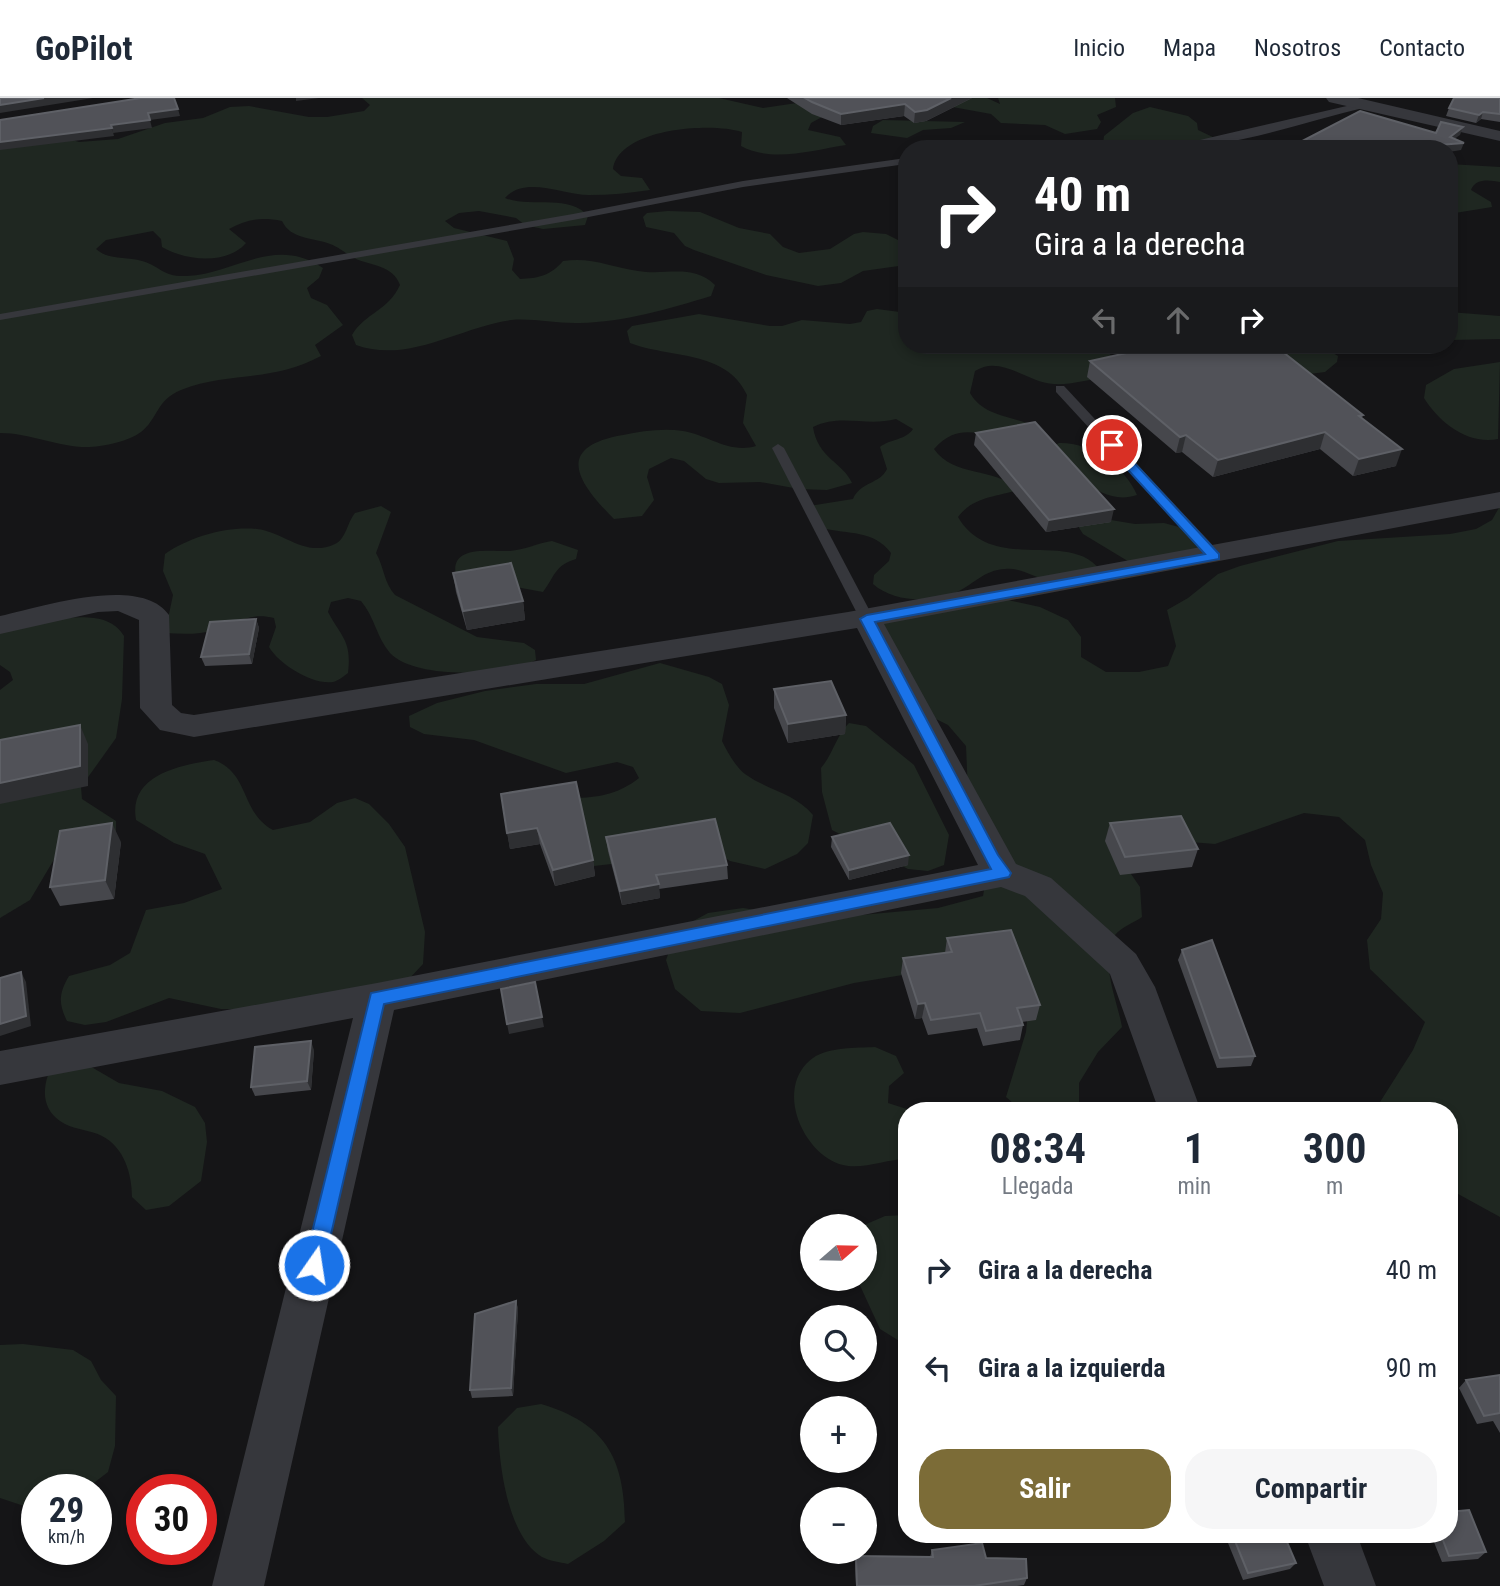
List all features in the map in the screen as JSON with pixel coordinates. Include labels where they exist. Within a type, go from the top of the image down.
[{"type":"street","points":[[1335,98],[1500,136]]},
{"type":"street","points":[[0,625],[98,603],[121,602],[154,615],[156,708],[171,722],[194,726],[867,619],[1214,556],[1500,500]]},
{"type":"street","points":[[867,619],[992,858],[1003,873],[1038,887],[1098,937],[1123,964],[1136,987],[1178,1102]]},
{"type":"street","points":[[0,1068],[377,998],[1003,873]]},
{"type":"street","points":[[238,1586],[377,998]]},
{"type":"street","points":[[1334,1543],[1350,1586]]},
{"type":"lane","points":[[1214,140],[1364,105]]},
{"type":"lane","points":[[0,317],[573,217],[743,184],[898,162]]},
{"type":"lane","points":[[1060,389],[1214,556]]},
{"type":"lane","points":[[778,448],[867,619]]},
{"type":"shaded area","points":[[362,98],[719,98],[763,108],[797,103],[822,117],[811,123],[808,130],[840,137],[846,145],[793,154],[766,154],[741,146],[742,132],[710,128],[668,131],[631,145],[619,155],[613,169],[621,176],[642,178],[650,190],[589,195],[534,187],[513,191],[505,198],[571,205],[588,216],[585,225],[543,229],[525,225],[516,218],[479,211],[459,213],[445,221],[454,228],[507,241],[514,259],[512,270],[520,279],[544,275],[563,261],[583,260],[638,271],[688,272],[706,278],[715,285],[711,296],[630,317],[580,323],[511,320],[395,350],[375,350],[356,345],[352,335],[395,294],[400,285],[397,278],[387,270],[354,258],[333,245],[297,235],[282,221],[254,220],[229,229],[246,243],[238,250],[217,258],[194,258],[172,252],[162,247],[161,239],[153,231],[106,240],[96,249],[101,253],[149,263],[179,276],[205,274],[271,256],[288,255],[305,259],[323,268],[319,278],[307,288],[311,298],[327,305],[343,325],[315,345],[321,356],[303,364],[267,374],[198,384],[173,394],[162,404],[147,427],[124,440],[79,447],[0,433],[0,149],[66,138],[79,142],[118,139],[165,123],[203,118],[230,107],[249,106],[309,117],[327,117],[364,111],[370,105]]},
{"type":"shaded area","points":[[942,98],[987,98],[1000,104],[998,98],[1115,98],[1116,107],[1097,115],[1101,122],[1097,129],[1065,134],[1045,125],[1001,123],[991,114],[947,106]]},
{"type":"shaded area","points":[[1150,107],[1188,116],[1197,123],[1198,130],[1219,140],[1104,140],[1104,136],[1133,113]]},
{"type":"shaded area","points":[[883,120],[965,122],[951,128],[923,130],[907,138],[871,133],[873,126]]},
{"type":"shaded area","points":[[1458,165],[1500,167],[1500,182],[1479,182],[1471,190],[1491,202],[1492,207],[1458,213]]},
{"type":"shaded area","points":[[700,212],[739,228],[770,234],[783,247],[799,253],[830,249],[854,234],[863,232],[886,234],[898,240],[898,266],[863,271],[841,283],[818,286],[766,275],[685,246],[674,233],[646,227],[643,217],[647,213]]},
{"type":"shaded area","points":[[877,309],[898,312],[898,354],[1110,354],[1117,361],[1104,377],[1066,384],[1044,382],[1004,367],[985,367],[975,371],[970,393],[975,400],[988,410],[1027,423],[1029,430],[999,434],[962,432],[949,437],[934,449],[952,464],[998,478],[1018,490],[985,499],[964,510],[958,517],[973,534],[990,544],[1010,548],[1070,553],[1086,558],[1100,570],[1053,581],[1016,569],[998,570],[957,592],[936,598],[902,598],[881,590],[873,584],[874,575],[889,561],[891,553],[884,545],[868,536],[822,528],[809,506],[853,499],[860,489],[884,474],[887,469],[880,447],[913,429],[896,419],[874,422],[844,420],[813,427],[820,446],[852,483],[827,490],[799,489],[760,482],[719,483],[706,479],[684,461],[671,458],[649,469],[647,477],[654,500],[642,516],[614,519],[590,492],[579,468],[580,457],[587,448],[601,441],[653,430],[675,430],[737,448],[756,446],[743,423],[747,395],[738,380],[711,363],[630,343],[627,331],[632,326],[699,314],[770,326],[782,326],[802,320],[850,324],[861,322],[867,311]]},
{"type":"shaded area","points":[[1458,313],[1500,316],[1500,339],[1458,340]]},
{"type":"shaded area","points":[[1271,354],[1338,356],[1337,362],[1325,372],[1302,375]]},
{"type":"shaded area","points":[[1500,362],[1498,439],[1475,438],[1455,430],[1424,398],[1426,385],[1454,369]]},
{"type":"shaded area","points":[[1059,443],[1083,447],[1105,458],[1124,474],[1137,495],[1112,496],[1089,485],[1049,448]]},
{"type":"shaded area","points":[[381,506],[391,512],[376,553],[395,595],[477,637],[524,643],[535,650],[536,660],[484,672],[461,673],[419,668],[402,662],[390,653],[361,601],[348,598],[331,602],[328,612],[347,646],[349,662],[348,673],[333,682],[306,677],[274,654],[269,647],[276,627],[274,618],[251,617],[203,633],[165,633],[173,595],[163,571],[165,554],[185,542],[233,529],[257,529],[304,546],[324,547],[339,542],[355,513]]},
{"type":"shaded area","points":[[1500,506],[1500,1217],[1458,1194],[1458,1102],[1380,1102],[1413,1050],[1425,1022],[1370,969],[1367,940],[1381,919],[1383,893],[1371,865],[1365,840],[1339,817],[1304,813],[1215,844],[1140,838],[1122,861],[1140,887],[1142,917],[1115,935],[1109,956],[1111,980],[1122,1027],[1098,1052],[1079,1083],[1079,1102],[1012,1102],[1006,1097],[1026,1032],[1029,1001],[933,970],[854,983],[740,1013],[701,1011],[675,989],[666,960],[677,930],[708,913],[743,908],[787,915],[861,915],[938,908],[983,896],[988,868],[968,793],[966,746],[948,725],[922,712],[871,633],[887,618],[1008,600],[1040,607],[1068,620],[1081,637],[1081,657],[1106,672],[1139,672],[1168,666],[1176,646],[1167,610],[1188,598],[1218,574],[1338,541],[1450,534],[1476,529],[1492,520]]},
{"type":"shaded area","points":[[1087,516],[1135,524],[1164,523],[1179,527],[1201,541],[1200,550],[1136,566],[1083,534],[1078,526]]},
{"type":"shaded area","points":[[552,541],[578,550],[576,559],[559,568],[543,592],[456,576],[456,566],[465,554],[510,551]]},
{"type":"shaded area","points":[[51,619],[101,619],[118,628],[124,636],[122,699],[116,738],[81,787],[82,799],[116,821],[116,835],[56,856],[30,900],[0,918],[0,690],[13,680],[10,672],[0,665],[0,627]]},
{"type":"shaded area","points":[[660,663],[709,677],[722,684],[729,705],[722,741],[729,755],[745,774],[798,802],[813,815],[808,843],[797,854],[765,869],[730,861],[716,852],[594,866],[578,798],[618,791],[639,778],[633,767],[617,762],[566,773],[474,740],[424,734],[410,727],[409,716],[437,703],[485,691],[536,684],[584,684]]},
{"type":"shaded area","points":[[849,723],[866,726],[914,765],[949,835],[944,865],[928,871],[908,869],[832,830],[822,792],[821,768]]},
{"type":"shaded area","points":[[214,760],[234,774],[255,813],[273,830],[310,822],[337,803],[355,798],[369,804],[389,824],[405,847],[425,932],[423,964],[409,979],[244,1009],[221,1009],[169,998],[106,1022],[85,1025],[67,1021],[61,998],[69,976],[110,965],[130,953],[146,910],[184,903],[222,889],[205,854],[174,843],[136,820],[136,805],[140,792],[148,783],[172,769]]},
{"type":"shaded area","points":[[875,1047],[896,1056],[904,1073],[889,1086],[888,1103],[898,1106],[898,1159],[858,1166],[843,1165],[829,1159],[805,1134],[794,1102],[795,1086],[801,1071],[819,1054]]},
{"type":"shaded area","points":[[53,1063],[88,1065],[119,1083],[162,1091],[195,1107],[205,1123],[207,1142],[201,1181],[169,1206],[146,1210],[132,1197],[128,1170],[116,1147],[98,1134],[65,1124],[51,1112],[45,1088]]},
{"type":"shaded area","points":[[898,1215],[898,1340],[880,1329],[877,1322],[877,1305],[869,1305],[863,1292],[877,1292],[877,1219]]},
{"type":"shaded area","points":[[23,1344],[73,1350],[91,1361],[101,1380],[116,1396],[115,1446],[108,1472],[21,1474],[21,1505],[0,1498],[0,1345]]},
{"type":"shaded area","points":[[541,1404],[581,1421],[607,1446],[615,1461],[624,1499],[625,1522],[604,1541],[568,1564],[542,1557],[530,1547],[513,1516],[503,1478],[498,1427],[517,1408]]},
{"type":"building","points":[[0,98],[44,98],[0,105]]},
{"type":"building","points":[[141,98],[174,98],[178,109],[148,113],[150,120],[111,125],[112,128],[0,142],[0,120]]},
{"type":"building","points":[[805,98],[951,98],[927,110],[915,112],[905,104],[841,114]]},
{"type":"building","points":[[1454,98],[1500,98],[1500,114],[1483,112],[1479,115],[1449,108]]},
{"type":"building","points":[[1360,111],[1436,133],[1441,122],[1463,127],[1450,137],[1457,140],[1304,140]]},
{"type":"building","points":[[1122,354],[1285,354],[1402,449],[1359,459],[1325,432],[1218,460],[1186,435],[1180,437],[1090,361]]},
{"type":"building","points":[[1035,422],[1114,509],[1049,520],[976,433]]},
{"type":"building","points":[[511,563],[523,601],[463,611],[453,573]]},
{"type":"building","points":[[256,619],[249,654],[201,657],[210,622]]},
{"type":"building","points":[[831,681],[846,715],[788,724],[774,689]]},
{"type":"building","points":[[80,725],[80,766],[0,783],[0,740]]},
{"type":"building","points":[[576,782],[593,860],[553,870],[537,828],[507,833],[501,794]]},
{"type":"building","points":[[1181,816],[1198,849],[1125,857],[1110,823]]},
{"type":"building","points":[[715,819],[727,865],[656,875],[659,884],[620,891],[606,837]]},
{"type":"building","points":[[112,823],[105,880],[50,887],[60,831]]},
{"type":"building","points":[[890,823],[909,855],[849,870],[832,837]]},
{"type":"building","points":[[1011,930],[1040,1005],[1017,1008],[1023,1025],[986,1031],[980,1013],[931,1020],[925,1003],[918,1004],[903,958],[952,952],[947,938]]},
{"type":"building","points":[[1212,940],[1255,1056],[1220,1058],[1182,950]]},
{"type":"building","points":[[21,972],[26,1016],[0,1024],[0,978]]},
{"type":"building","points":[[535,982],[542,1017],[507,1024],[501,989]]},
{"type":"building","points":[[311,1041],[307,1081],[251,1087],[255,1047]]},
{"type":"building","points":[[516,1301],[511,1388],[470,1390],[475,1314]]},
{"type":"building","points":[[1500,1375],[1500,1413],[1484,1416],[1466,1380]]},
{"type":"building","points":[[1469,1510],[1486,1552],[1449,1556],[1444,1543],[1458,1543],[1458,1511]]},
{"type":"building","points":[[982,1543],[986,1558],[1026,1559],[1027,1578],[974,1586],[857,1586],[856,1564],[877,1564],[877,1556],[933,1557],[932,1550]]},
{"type":"building","points":[[1236,1543],[1287,1543],[1296,1563],[1248,1573]]},
{"type":"route","points":[[314,1265],[377,998],[1003,873],[992,858],[867,619],[1214,556],[1112,445]]}]
